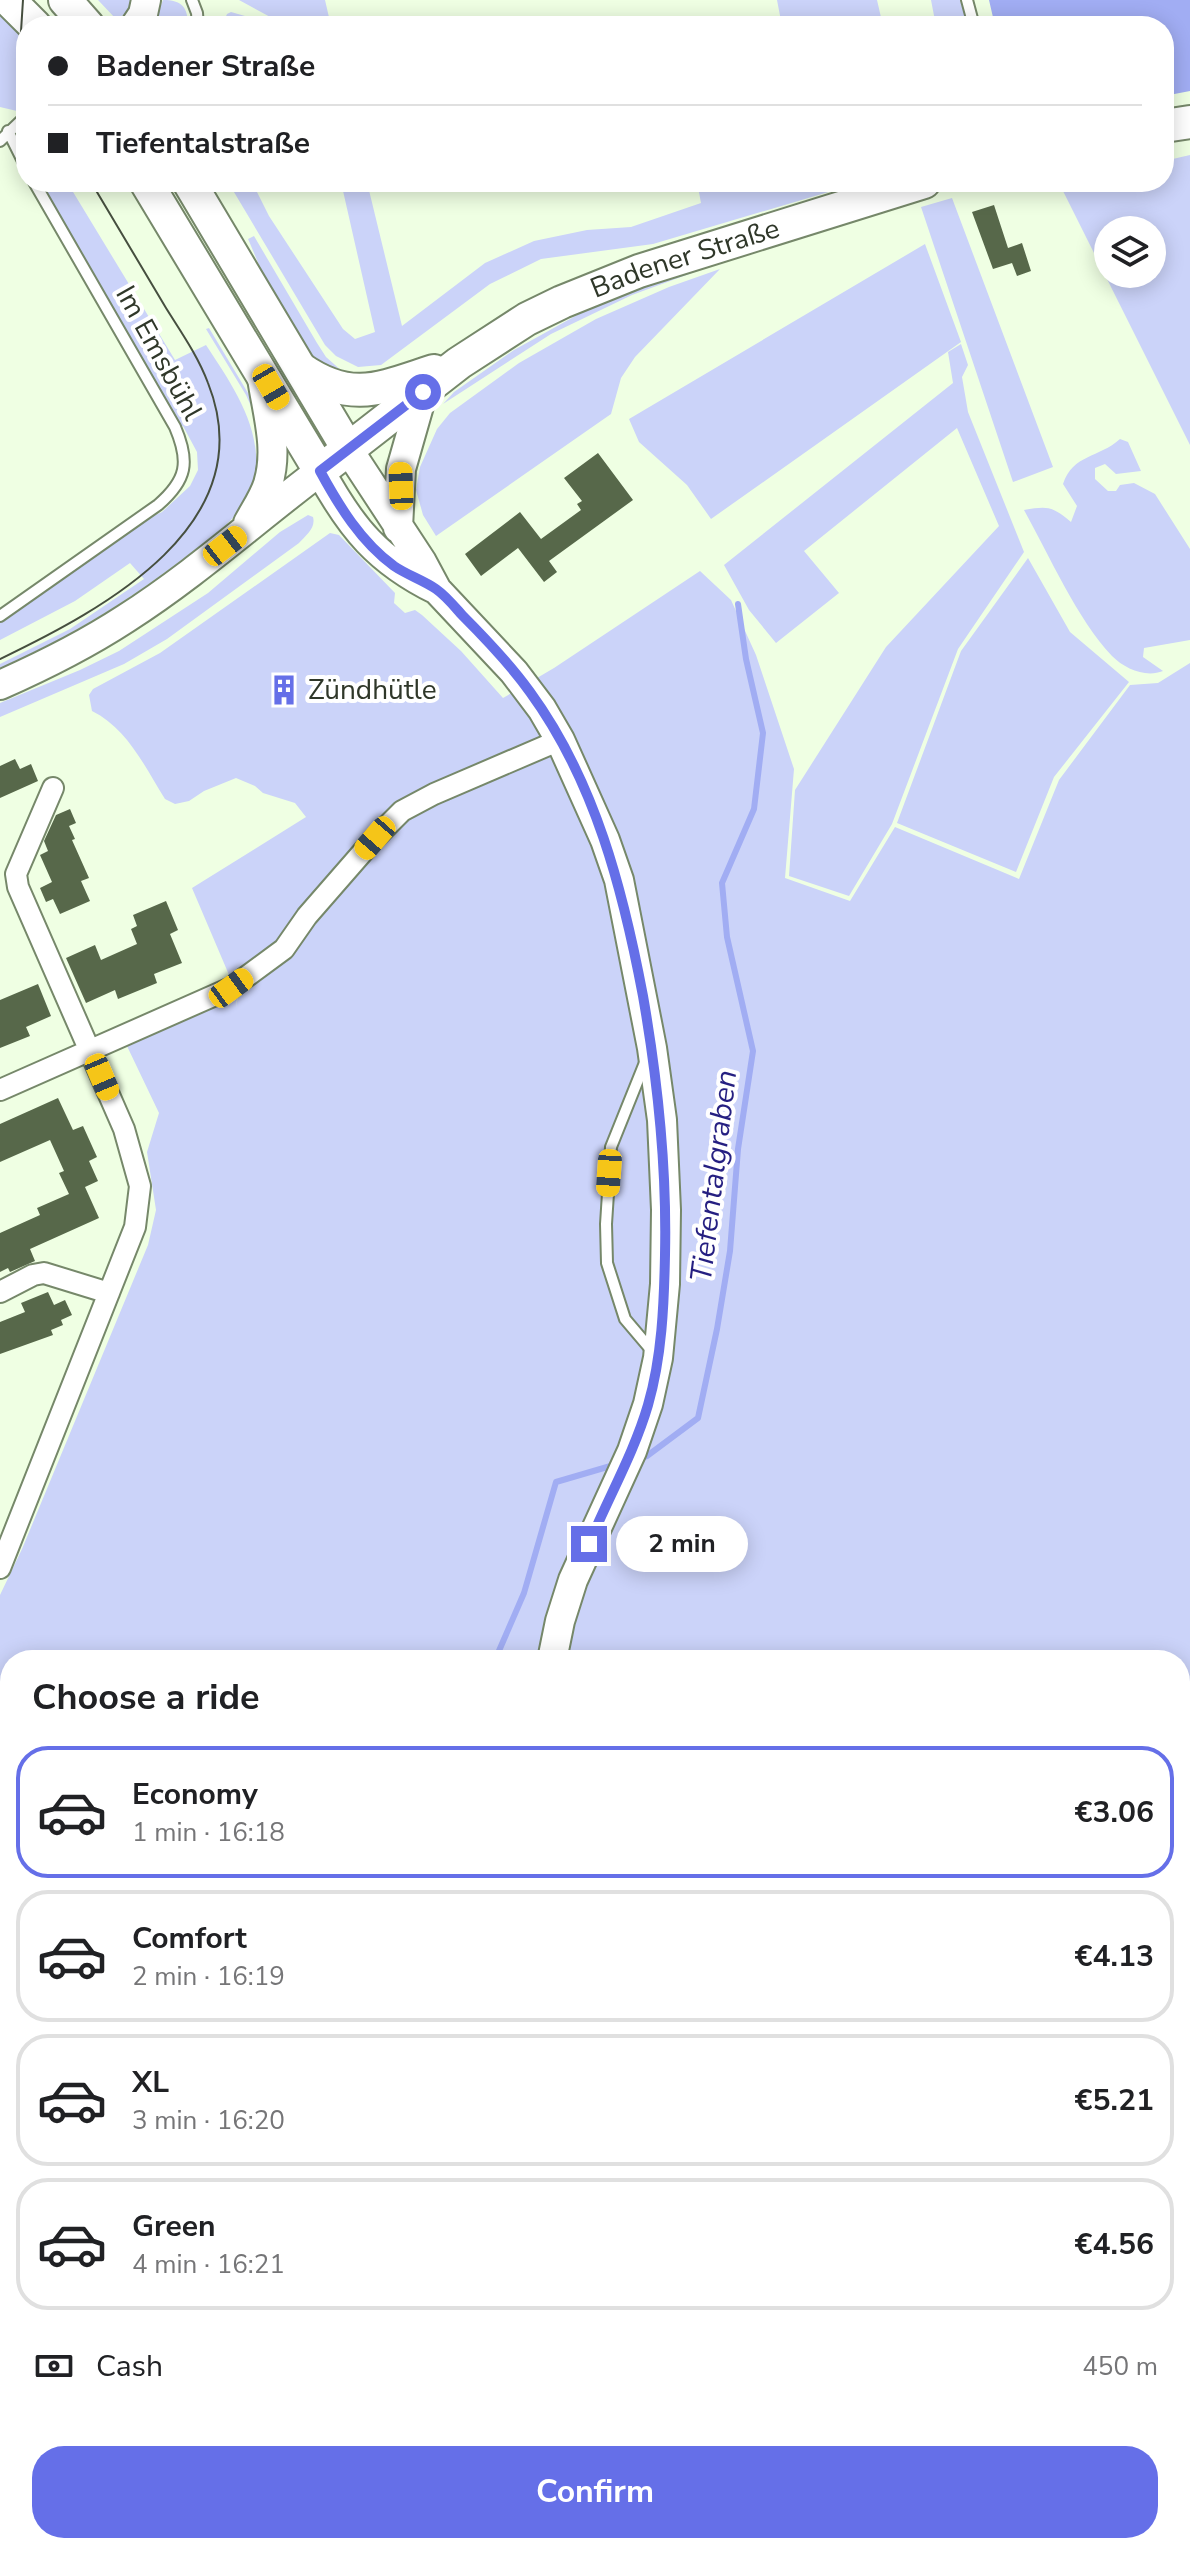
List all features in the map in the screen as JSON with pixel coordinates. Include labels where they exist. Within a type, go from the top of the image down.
[{"type":"main road","points":[[9,0],[25,16]]},
{"type":"main road","points":[[65,0],[79,16]]},
{"type":"main road","points":[[152,192],[320,471]]},
{"type":"main road","points":[[198,192],[348,449]]},
{"type":"main road","name":"Badener Straße","points":[[320,471],[459,363],[527,319],[593,288],[892,192]]},
{"type":"main road","name":"Badener Straße","points":[[301,369],[335,387],[387,388],[459,363]]},
{"type":"street","points":[[244,530],[268,483],[273,456],[261,370]]},
{"type":"street","points":[[398,528],[401,469],[423,392]]},
{"type":"street","points":[[348,449],[437,590],[521,680],[560,740],[605,840],[619,880],[652,1048],[662,1120],[666,1210],[665,1284],[658,1358],[648,1404],[632,1451],[573,1580],[554,1650]]},
{"type":"street","points":[[0,685],[51,662],[126,619],[320,471],[349,517],[381,556],[396,568],[437,590]]},
{"type":"street","points":[[0,1090],[231,988],[284,949],[307,916],[402,811],[560,740]]},
{"type":"street","points":[[0,1568],[4,1546],[135,1227],[140,1186],[124,1129],[91,1051],[9,883],[16,874],[53,788]]},
{"type":"street","points":[[0,1292],[33,1275],[44,1273],[109,1293]]},
{"type":"lane","points":[[0,141],[16,124]]},
{"type":"lane","points":[[8,131],[16,147]]},
{"type":"lane","name":"Im Emsbühl","points":[[0,616],[158,505],[176,487],[185,462],[175,427],[40,192]]},
{"type":"lane","points":[[652,1048],[639,1072],[611,1147],[606,1224],[607,1263],[625,1319],[658,1358]]},
{"type":"shaded area","points":[[98,0],[132,0],[125,14],[113,16]]},
{"type":"shaded area","points":[[163,0],[179,3],[187,16],[157,16]]},
{"type":"shaded area","points":[[239,0],[325,0],[329,16],[269,16]]},
{"type":"shaded area","points":[[777,0],[877,0],[881,16],[780,16]]},
{"type":"shaded area","points":[[931,0],[960,0],[965,16],[934,16]]},
{"type":"shaded area","points":[[0,5],[16,21],[16,111],[0,107]]},
{"type":"shaded area","points":[[231,12],[245,16],[226,16]]},
{"type":"shaded area","points":[[1190,155],[1190,445],[1112,288],[1166,288],[1166,216],[1094,216],[1094,253],[1064,192],[1174,192],[1174,159]]},
{"type":"shaded area","points":[[46,192],[73,192],[175,360],[206,345],[233,387],[248,418],[256,450],[256,471],[252,489],[241,509],[207,540],[100,616],[0,668],[0,664],[70,629],[144,579],[130,563],[75,601],[0,640],[0,623],[162,512],[190,486],[198,470],[197,452],[151,379]]},
{"type":"shaded area","points":[[234,192],[257,192],[269,216],[343,329],[355,339],[375,332],[343,192],[369,192],[402,326],[485,263],[534,241],[587,230],[631,227],[701,203],[699,192],[828,192],[653,244],[541,259],[490,284],[381,365],[358,367],[336,356],[325,345]]},
{"type":"shaded area","points":[[952,198],[1053,467],[1013,482],[921,207]]},
{"type":"shaded area","points":[[254,236],[326,357],[343,372],[314,359],[293,335],[275,304],[248,239]]},
{"type":"shaded area","points":[[925,244],[961,342],[711,519],[687,485],[639,442],[629,419]]},
{"type":"shaded area","points":[[719,263],[632,295],[551,334],[443,404],[454,392],[514,350],[588,309],[630,290]]},
{"type":"shaded area","points":[[720,269],[635,357],[621,378],[611,414],[436,536],[423,515],[416,490],[420,467],[437,429],[450,413],[519,363],[596,319]]},
{"type":"shaded area","points":[[209,328],[251,398],[258,422],[246,395],[206,329]]},
{"type":"shaded area","points":[[961,344],[968,365],[962,377],[968,412],[1024,552],[958,649],[892,824],[849,896],[789,876],[795,790],[886,647],[999,526],[957,428],[804,551],[839,593],[776,643],[749,610],[724,565],[953,383],[948,352]]},
{"type":"shaded area","points":[[1120,439],[1128,442],[1141,471],[1116,474],[1105,464],[1095,468],[1095,479],[1108,491],[1134,483],[1155,494],[1190,549],[1190,640],[1144,648],[1143,657],[1163,671],[1156,673],[1143,673],[1123,665],[1099,641],[1075,605],[1024,510],[1049,508],[1071,522],[1077,506],[1063,484],[1067,474],[1080,462]]},
{"type":"shaded area","points":[[308,515],[313,517],[313,525],[299,543],[167,639],[124,664],[0,717],[0,703],[119,651],[208,593],[280,532]]},
{"type":"shaded area","points":[[330,533],[339,535],[395,593],[394,603],[405,613],[415,610],[422,615],[461,651],[503,698],[554,668],[700,571],[731,600],[756,655],[794,769],[785,878],[850,901],[895,827],[1019,879],[1059,780],[1130,685],[1158,683],[1190,663],[1190,1650],[0,1650],[0,1595],[148,1245],[156,1210],[147,1152],[159,1113],[126,1044],[237,998],[236,1007],[238,996],[192,888],[306,817],[295,803],[263,793],[236,778],[189,801],[175,804],[165,799],[125,738],[92,711],[89,695],[93,689],[160,653]]},
{"type":"shaded area","points":[[1028,558],[1070,632],[1129,682],[1054,777],[1016,872],[897,823],[961,651]]},
{"type":"water","points":[[989,0],[1190,0],[1190,91],[1174,94],[1174,16],[993,16]]},
{"type":"building","points":[[994,205],[1008,248],[1022,243],[1031,271],[1017,276],[1012,263],[993,269],[972,212]]},
{"type":"building","points":[[598,453],[633,500],[549,561],[557,572],[544,582],[518,548],[481,576],[465,554],[520,512],[541,539],[581,510],[577,504],[582,501],[564,478]]},
{"type":"building","name":"Zündhütle","points":[[284,682],[292,690],[284,698],[276,690]]},
{"type":"building","points":[[15,759],[20,769],[31,764],[38,781],[0,798],[0,766]]},
{"type":"building","points":[[70,809],[76,823],[69,826],[75,839],[72,840],[89,878],[81,881],[90,901],[60,914],[53,899],[46,902],[40,888],[52,882],[40,855],[48,851],[44,841],[56,815]]},
{"type":"building","points":[[166,901],[178,930],[170,934],[182,963],[154,974],[157,983],[118,999],[115,990],[86,1003],[66,958],[95,945],[101,960],[137,944],[131,929],[137,926],[133,915]]},
{"type":"building","points":[[38,984],[51,1016],[26,1027],[30,1036],[0,1048],[0,1000]]},
{"type":"building","points":[[58,1098],[73,1130],[83,1126],[97,1157],[89,1161],[98,1181],[85,1187],[99,1218],[30,1249],[35,1261],[10,1272],[8,1268],[0,1272],[0,1233],[40,1215],[37,1208],[69,1194],[59,1173],[64,1171],[50,1140],[0,1162],[0,1124]]},
{"type":"building","points":[[48,1292],[54,1305],[65,1300],[72,1315],[61,1320],[63,1325],[51,1330],[53,1335],[0,1354],[0,1322],[25,1312],[21,1303]]},
{"type":"waterway","name":"Tiefentalgraben","points":[[640,1458],[698,1418],[730,1251],[738,1149],[753,1051],[727,937],[722,883],[754,809],[763,733],[746,659],[738,604]]},
{"type":"waterway","name":"Tiefentalgraben","points":[[499,1650],[524,1593],[556,1482],[614,1465]]},
{"type":"tram line","points":[[22,16],[23,0]]},
{"type":"tram line","points":[[0,659],[84,615],[126,587],[164,555],[194,519],[214,479],[219,433],[204,373],[97,192]]},
{"type":"place","name":"Zündhütle","points":[[284,690]]},
{"type":"route","points":[[423,392],[320,471],[362,536],[396,568],[437,590],[472,624],[527,688],[560,740],[605,840],[619,880],[652,1048],[662,1120],[666,1210],[665,1284],[658,1358],[648,1404],[632,1451],[589,1544]]}]
